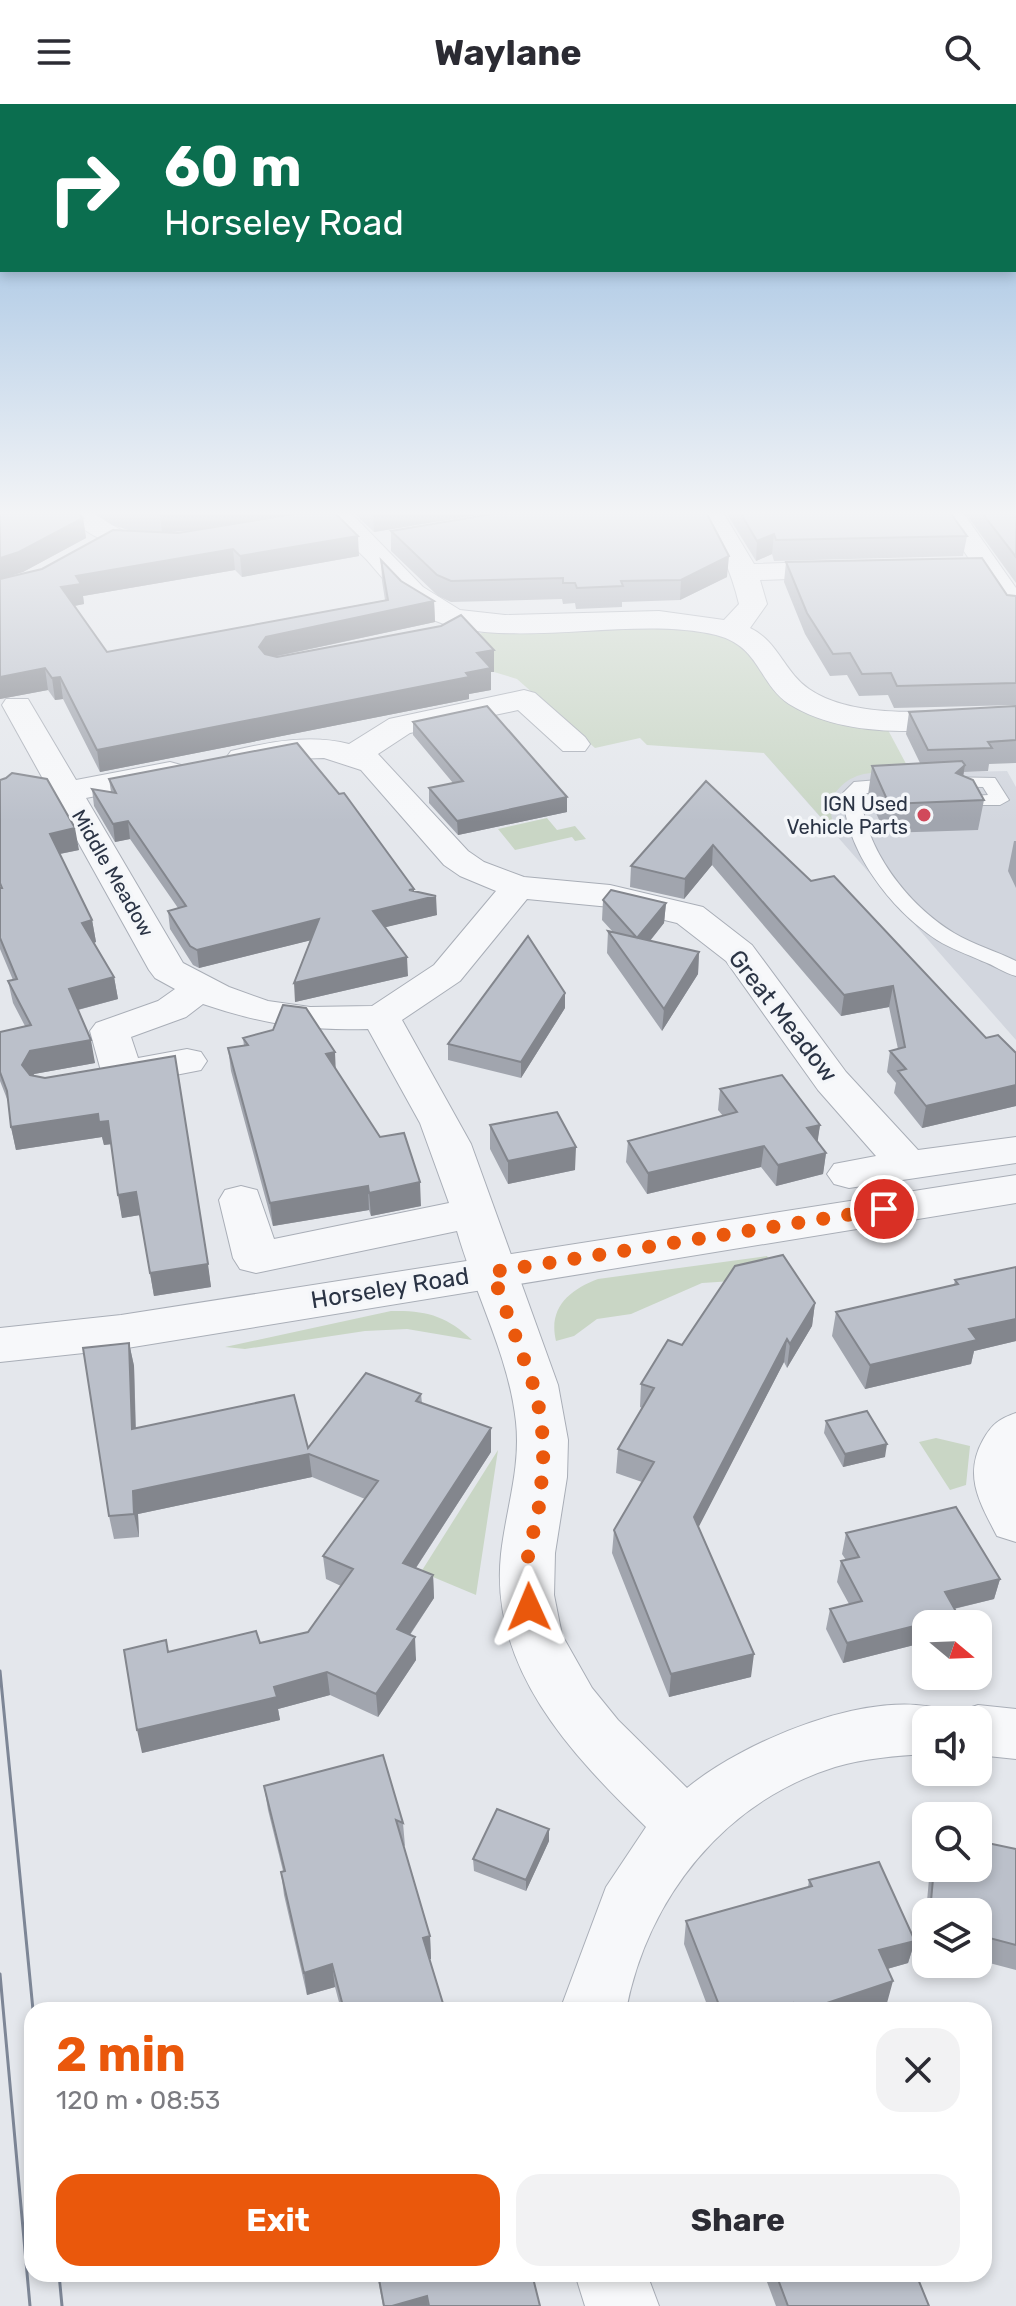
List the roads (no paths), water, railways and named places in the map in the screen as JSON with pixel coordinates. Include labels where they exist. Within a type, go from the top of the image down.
[{"type":"street","points":[[458,617],[496,623],[668,620],[729,630],[761,647],[799,696],[841,711],[875,718],[1016,716]]},
{"type":"street","points":[[729,630],[746,617]]},
{"type":"street","points":[[422,639],[441,635],[464,619]]},
{"type":"street","points":[[355,754],[400,726],[524,699],[574,744]]},
{"type":"street","name":"Middle Meadow","points":[[17,705],[26,748],[66,792],[168,970],[200,988],[261,1011],[310,1019],[381,1017]]},
{"type":"street","name":"Great Meadow","points":[[66,792],[295,747],[323,747],[355,754],[372,763],[456,858],[472,869],[518,887],[610,896],[690,915],[739,953],[832,1081],[906,1164]]},
{"type":"street","points":[[518,887],[447,973],[381,1017],[441,1123],[537,1395],[544,1445],[540,1502],[528,1556],[529,1607],[544,1659],[561,1694],[604,1748],[685,1825]]},
{"type":"street","points":[[122,1073],[110,1031],[172,1009],[200,988]]},
{"type":"street","points":[[78,1081],[187,1061]]},
{"type":"street","points":[[849,1174],[1016,1150]]},
{"type":"street","name":"Horseley Road","points":[[0,1345],[89,1333],[121,1332],[1016,1189]]},
{"type":"street","points":[[241,1200],[256,1258],[472,1213]]},
{"type":"street","points":[[1016,1432],[1003,1447],[996,1465],[997,1484],[1016,1521]]},
{"type":"street","points":[[596,2002],[633,1896],[685,1825],[747,1778],[790,1755],[849,1739],[912,1729]]},
{"type":"street","points":[[992,1731],[1016,1734]]},
{"type":"street","points":[[614,2282],[622,2306]]},
{"type":"lane","points":[[963,801],[1000,800],[989,782],[878,783],[860,786],[852,793],[850,806],[872,856],[913,911],[945,936],[1016,970]]},
{"type":"tram line","points":[[0,1671],[32,2002]]},
{"type":"tram line","points":[[0,1974],[24,2240]]},
{"type":"tram line","points":[[28,2282],[30,2306]]},
{"type":"tram line","points":[[60,2282],[62,2306]]},
{"type":"place","name":"IGN Used Vehicle Parts","points":[[924,815]]}]
